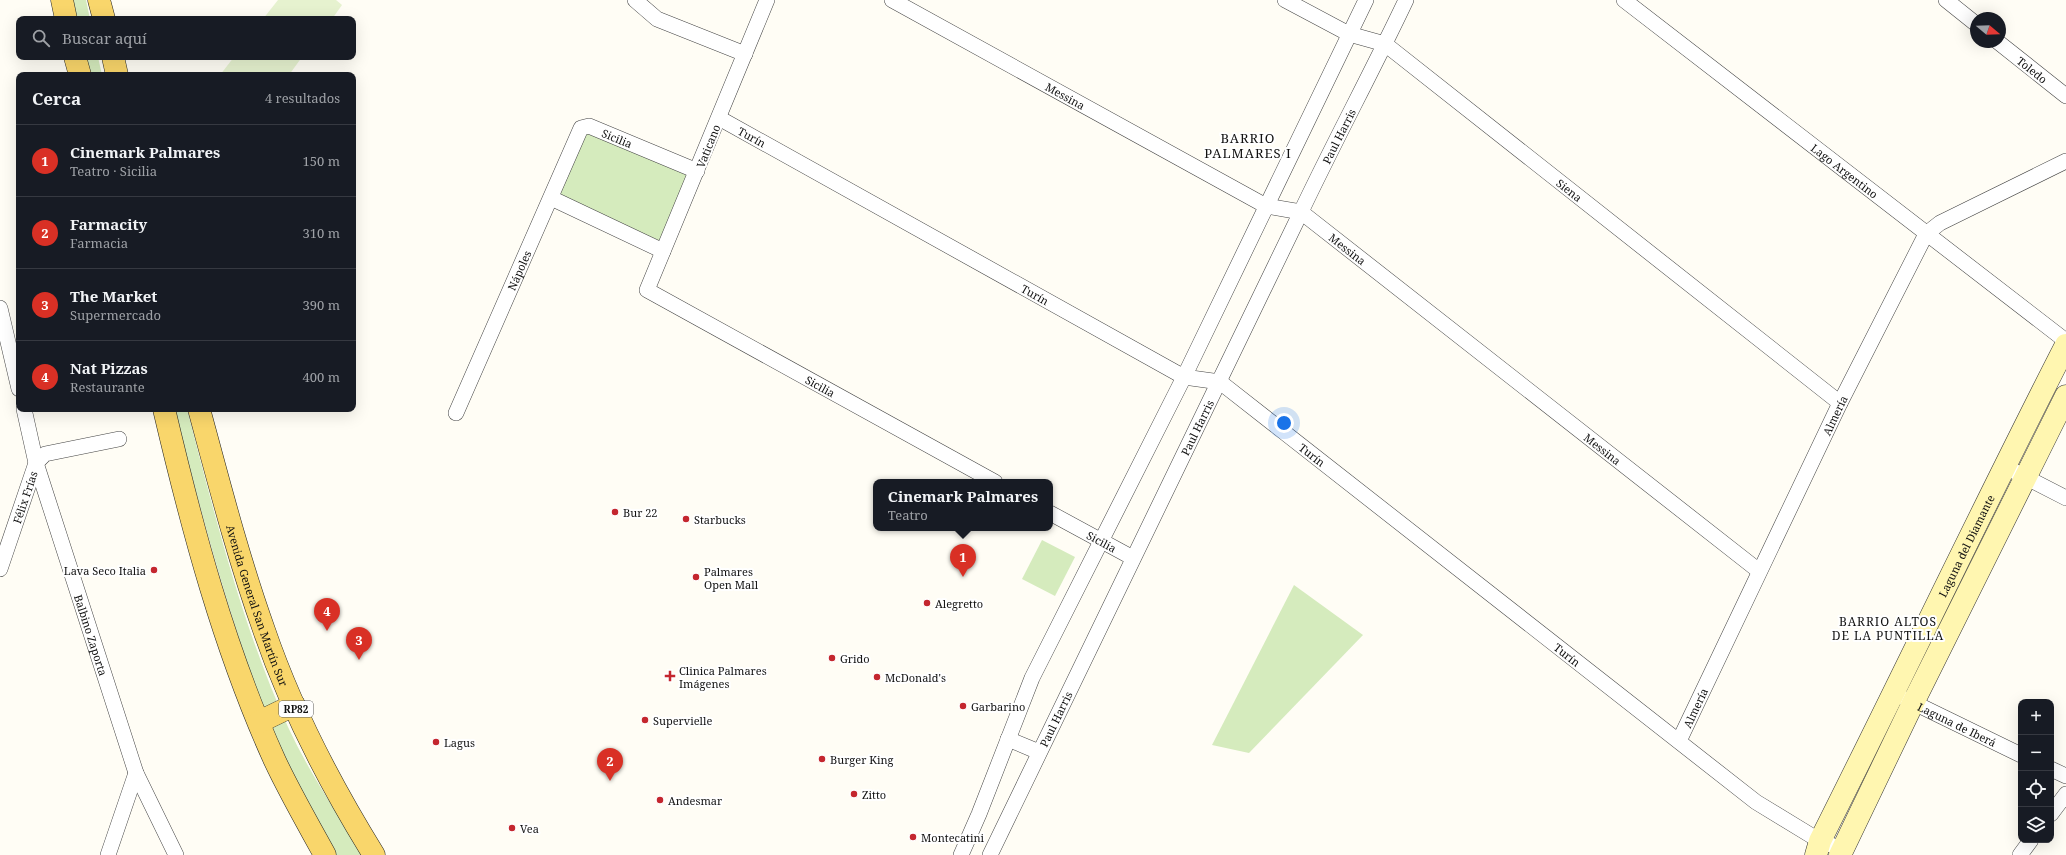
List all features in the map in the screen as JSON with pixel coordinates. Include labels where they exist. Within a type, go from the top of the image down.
[{"type":"main road","points":[[62,0],[65,16]]},
{"type":"main road","points":[[99,0],[103,16]]},
{"type":"main road","points":[[76,60],[79,72]]},
{"type":"main road","points":[[114,60],[116,72]]},
{"type":"main road","points":[[165,412],[210,584],[238,668],[276,762],[325,855]]},
{"type":"main road","name":"Avenida General San Martín Sur","points":[[200,412],[239,554],[264,631],[294,705],[332,785],[374,855]]},
{"type":"main road","points":[[259,722],[294,705]]},
{"type":"street","points":[[635,0],[657,20],[745,54]]},
{"type":"street","name":"Vaticano","points":[[647,290],[719,118],[766,0]]},
{"type":"street","name":"Messina","points":[[892,0],[1266,206],[1301,212],[1759,571]]},
{"type":"street","name":"Siena","points":[[1285,0],[1349,34],[1385,44],[1840,403]]},
{"type":"street","points":[[961,855],[979,814],[1032,678],[1184,377],[1366,0]]},
{"type":"street","name":"Paul Harris","points":[[990,855],[1301,212],[1406,0]]},
{"type":"street","name":"Lago Argentino","points":[[1624,0],[2066,341]]},
{"type":"street","points":[[1946,0],[1970,19]]},
{"type":"street","name":"Toledo","points":[[2006,48],[2066,96]]},
{"type":"street","name":"Turín","points":[[719,118],[1184,377],[1220,382],[1756,802],[1818,848],[1841,852]]},
{"type":"street","name":"Sicilia","points":[[581,128],[589,126],[697,171]]},
{"type":"street","name":"Nápoles","points":[[456,413],[581,128]]},
{"type":"street","name":"Almería","points":[[1679,741],[1840,403],[1926,234],[1940,223],[2066,161]]},
{"type":"street","points":[[551,198],[663,251]]},
{"type":"street","name":"Sicilia","points":[[647,290],[990,479]]},
{"type":"street","points":[[0,308],[16,376]]},
{"type":"street","name":"Laguna del Diamante","points":[[1841,852],[1903,698],[2004,466],[2066,345]]},
{"type":"street","name":"Laguna del Diamante","points":[[1818,848],[2025,477],[2066,396]]},
{"type":"street","name":"Balbino Zaporta","points":[[25,412],[36,463],[136,773],[176,855]]},
{"type":"street","name":"Félix Frías","points":[[0,569],[36,463],[45,454],[119,439]]},
{"type":"street","points":[[2004,466],[2066,498]]},
{"type":"street","name":"Sicilia","points":[[1053,515],[1133,558]]},
{"type":"street","name":"Laguna de Iberá","points":[[1903,698],[2018,753]]},
{"type":"street","points":[[1008,739],[1039,752]]},
{"type":"street","points":[[2054,770],[2066,776]]},
{"type":"street","points":[[108,855],[136,773]]},
{"type":"street","points":[[2054,810],[2066,794]]},
{"type":"street","points":[[2020,855],[2029,843]]},
{"type":"green space","points":[[73,0],[86,0],[89,16],[76,16]]},
{"type":"green space","points":[[278,0],[336,0],[342,5],[334,16],[265,16]]},
{"type":"green space","points":[[86,60],[99,60],[101,72],[88,72]]},
{"type":"green space","points":[[232,60],[300,60],[291,72],[222,72]]},
{"type":"green space","points":[[581,128],[697,171],[663,251],[551,198]]},
{"type":"green space","points":[[175,412],[188,412],[219,530],[243,610],[272,689],[288,727],[314,776],[364,855],[336,855],[304,795],[274,733],[245,656],[203,516]]},
{"type":"green space","points":[[1042,540],[1075,557],[1055,596],[1022,579]]},
{"type":"green space","points":[[1294,585],[1363,635],[1249,753],[1212,745]]},
{"type":"place","name":"Bur 22","points":[[615,512]]},
{"type":"place","name":"Starbucks","points":[[686,519]]},
{"type":"place","name":"Lava Seco Italia","points":[[154,570]]},
{"type":"place","name":"Palmares Open Mall","points":[[696,577]]},
{"type":"place","name":"Cinemark Palmares","points":[[963,577]]},
{"type":"place","name":"Alegretto","points":[[927,603]]},
{"type":"place","name":"Nat Pizzas","points":[[327,631]]},
{"type":"place","name":"Grido","points":[[832,658]]},
{"type":"place","name":"The Market","points":[[359,660]]},
{"type":"place","name":"Clinica Palmares Imágenes","points":[[670,676]]},
{"type":"place","name":"McDonald's","points":[[877,677]]},
{"type":"place","name":"Garbarino","points":[[963,706]]},
{"type":"place","name":"Supervielle","points":[[645,720]]},
{"type":"place","name":"Lagus","points":[[436,742]]},
{"type":"place","name":"Burger King","points":[[822,759]]},
{"type":"place","name":"Farmacity","points":[[610,781]]},
{"type":"place","name":"Zitto","points":[[854,794]]},
{"type":"place","name":"Andesmar","points":[[660,800]]},
{"type":"place","name":"Vea","points":[[512,828]]},
{"type":"place","name":"Montecatini","points":[[913,837]]},
{"type":"district","name":"BARRIO PALMARES I","points":[[1248,146]]},
{"type":"district","name":"BARRIO ALTOS DE LA PUNTILLA","points":[[1888,628]]}]
